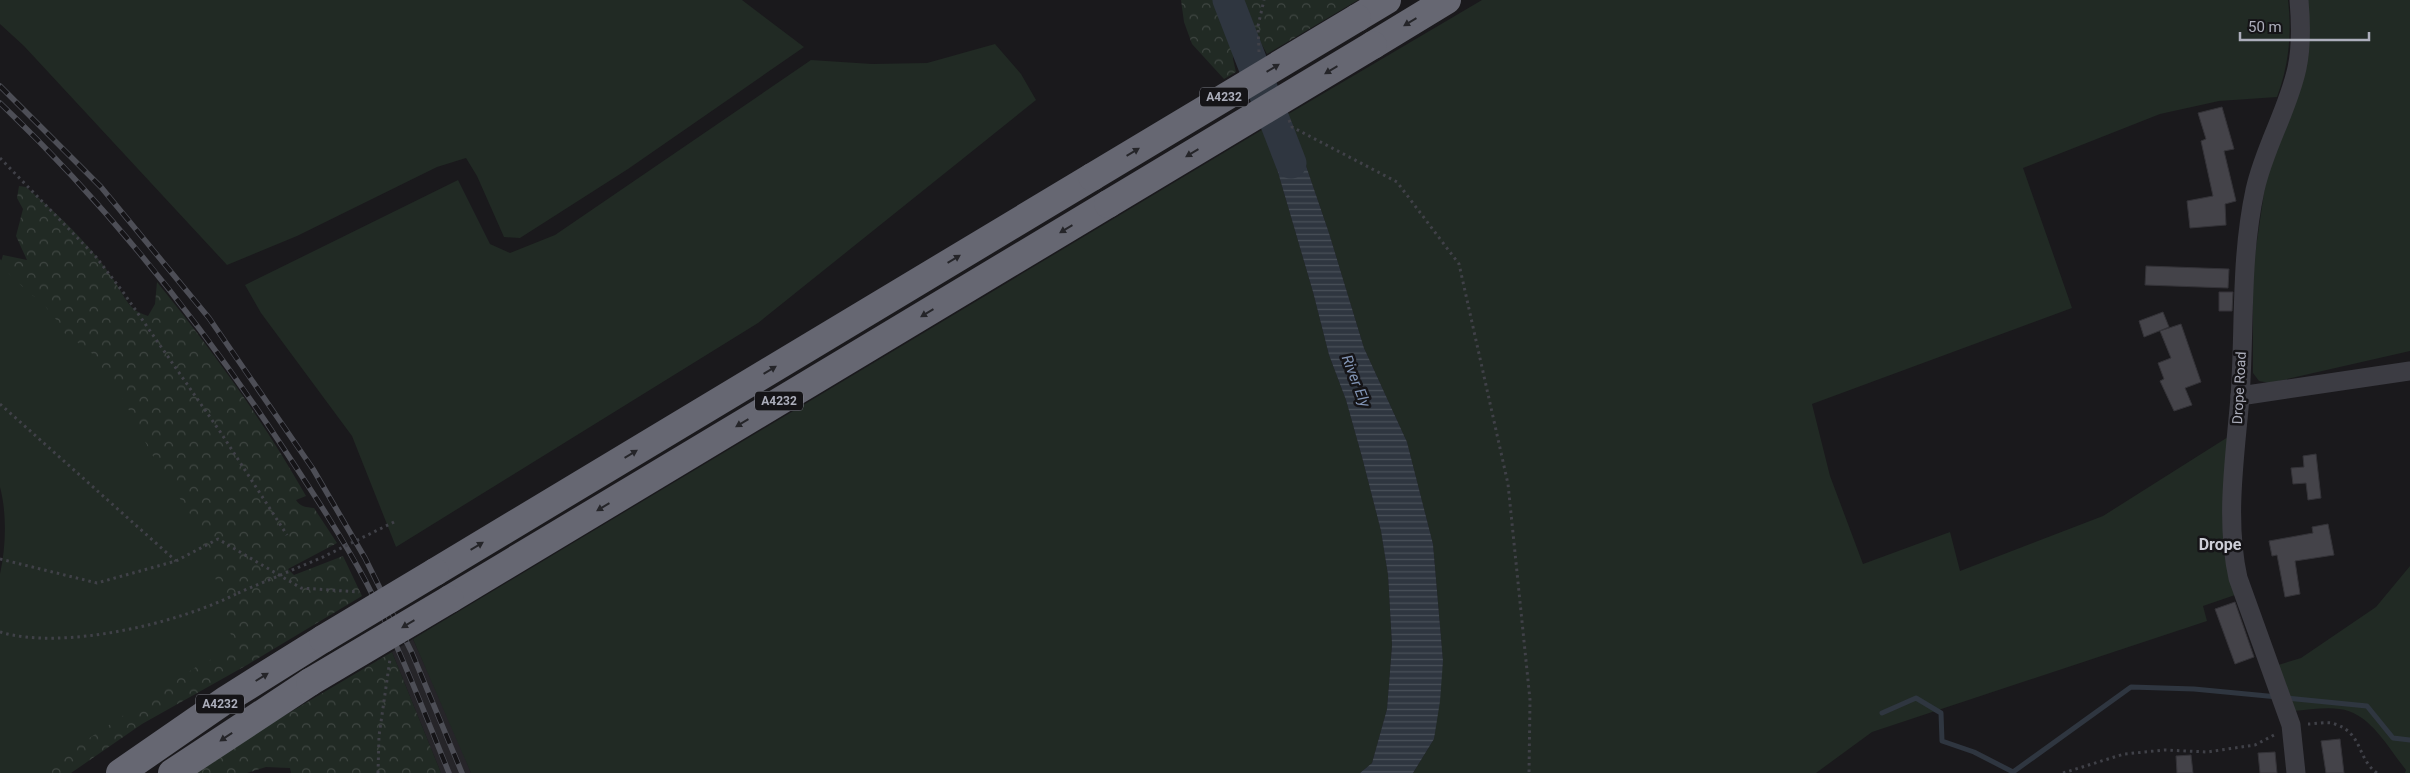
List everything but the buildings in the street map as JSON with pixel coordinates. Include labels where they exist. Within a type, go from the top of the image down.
[{"type":"highway","name":"A4232","points":[[120,773],[227,699],[323,639],[1386,0]]},
{"type":"highway","name":"A4232","points":[[172,773],[310,682],[1447,0]]},
{"type":"highway","points":[[102,773],[144,746],[227,699]]},
{"type":"street","name":"Drope Road","points":[[2296,773],[2290,725],[2273,672],[2245,600],[2233,556],[2233,473],[2240,396],[2242,305],[2254,198],[2297,70],[2300,49],[2299,0]]},
{"type":"street","points":[[2240,396],[2410,371]]},
{"type":"path","points":[[1262,58],[1258,49],[1258,26],[1264,0]]},
{"type":"path","points":[[1288,119],[1292,127],[1397,182],[1459,264],[1508,484],[1530,700],[1529,773]]},
{"type":"path","points":[[0,158],[56,214],[107,271],[160,342],[287,535]]},
{"type":"path","points":[[0,404],[176,561]]},
{"type":"path","points":[[0,632],[27,638],[46,638],[124,630],[193,613],[323,557],[394,522]]},
{"type":"path","points":[[0,559],[97,583],[176,561],[218,539],[301,588],[361,592]]},
{"type":"path","points":[[378,773],[378,736],[391,651]]},
{"type":"path","points":[[2064,773],[2124,754],[2165,750],[2207,752],[2255,746],[2290,725],[2335,723],[2355,737],[2368,767],[2377,773]]},
{"type":"shaded area","points":[[413,639],[471,773],[441,773],[392,652]]},
{"type":"green space","points":[[0,0],[742,0],[804,47],[628,169],[520,238],[504,237],[477,176],[466,158],[437,167],[297,236],[227,265],[24,46],[0,24]]},
{"type":"green space","points":[[1181,0],[1219,0],[1235,45],[1233,59],[1236,72],[1224,79],[1192,44],[1184,22]]},
{"type":"green space","points":[[1232,0],[1358,0],[1267,54],[1261,43],[1243,27]]},
{"type":"green space","points":[[1482,0],[2288,0],[2290,25],[2287,61],[2277,97],[2219,101],[2160,114],[2023,168],[2072,308],[1812,404],[1830,476],[1863,564],[1950,532],[1960,571],[2103,516],[2228,437],[2235,595],[2203,606],[2207,621],[1872,732],[1816,773],[1413,773],[1434,739],[1443,661],[1433,544],[1407,442],[1364,348],[1329,233],[1303,157],[1285,116]]},
{"type":"green space","points":[[2306,0],[2410,0],[2410,351],[2270,383],[2259,381],[2253,373],[2253,268],[2265,186]]},
{"type":"green space","points":[[995,44],[1021,74],[1036,100],[758,323],[396,547],[352,436],[261,313],[245,285],[458,180],[490,244],[510,253],[555,235],[811,60],[872,64],[927,63]]},
{"type":"green space","points":[[1265,128],[1313,292],[1329,355],[1346,400],[1362,457],[1381,531],[1388,575],[1392,645],[1387,709],[1372,763],[1360,773],[471,773],[413,639]]},
{"type":"green space","points":[[19,186],[26,187],[75,233],[97,257],[132,308],[148,316],[155,304],[157,282],[217,360],[290,468],[306,496],[296,500],[299,504],[314,508],[337,543],[288,569],[294,575],[343,556],[362,596],[247,665],[142,724],[71,773],[37,773],[196,667],[226,652],[233,639],[226,622],[227,604],[225,597],[219,588],[193,519],[151,453],[119,391],[90,351],[65,334],[59,323],[40,300],[30,294],[0,265],[3,255],[27,260],[16,236],[23,209],[17,198]]},
{"type":"green space","points":[[0,259],[49,303],[116,371],[195,509],[247,642],[50,773],[0,773],[0,574],[5,530],[4,508],[0,487]]},
{"type":"green space","points":[[2410,566],[2410,773],[2405,773],[2406,770],[2377,732],[2360,717],[2334,708],[2293,711],[2275,666],[2301,658],[2376,607]]},
{"type":"green space","points":[[392,652],[441,773],[291,773],[290,768],[266,767],[247,773],[196,773],[238,743]]},
{"type":"water","points":[[1285,116],[1303,157],[1329,233],[1364,348],[1407,442],[1433,544],[1443,661],[1440,701],[1434,739],[1413,773],[1360,773],[1372,763],[1387,709],[1392,645],[1388,575],[1381,531],[1362,457],[1346,400],[1329,355],[1313,292],[1265,128]]},
{"type":"waterway","name":"River Ely","points":[[1228,0],[1291,163]]},
{"type":"waterway","points":[[1882,713],[1916,698],[1941,713],[1942,741],[1974,752],[2013,772],[2131,687],[2194,689],[2278,697]]},
{"type":"waterway","points":[[2286,698],[2367,706],[2393,738],[2410,740]]},
{"type":"railway","points":[[0,86],[101,187],[209,318],[313,469],[365,558],[412,653],[462,773]]},
{"type":"railway","points":[[0,103],[78,183],[151,267],[219,355],[282,446],[336,530],[378,605],[449,773]]},
{"type":"district","name":"Drope","points":[[2220,544]]}]
